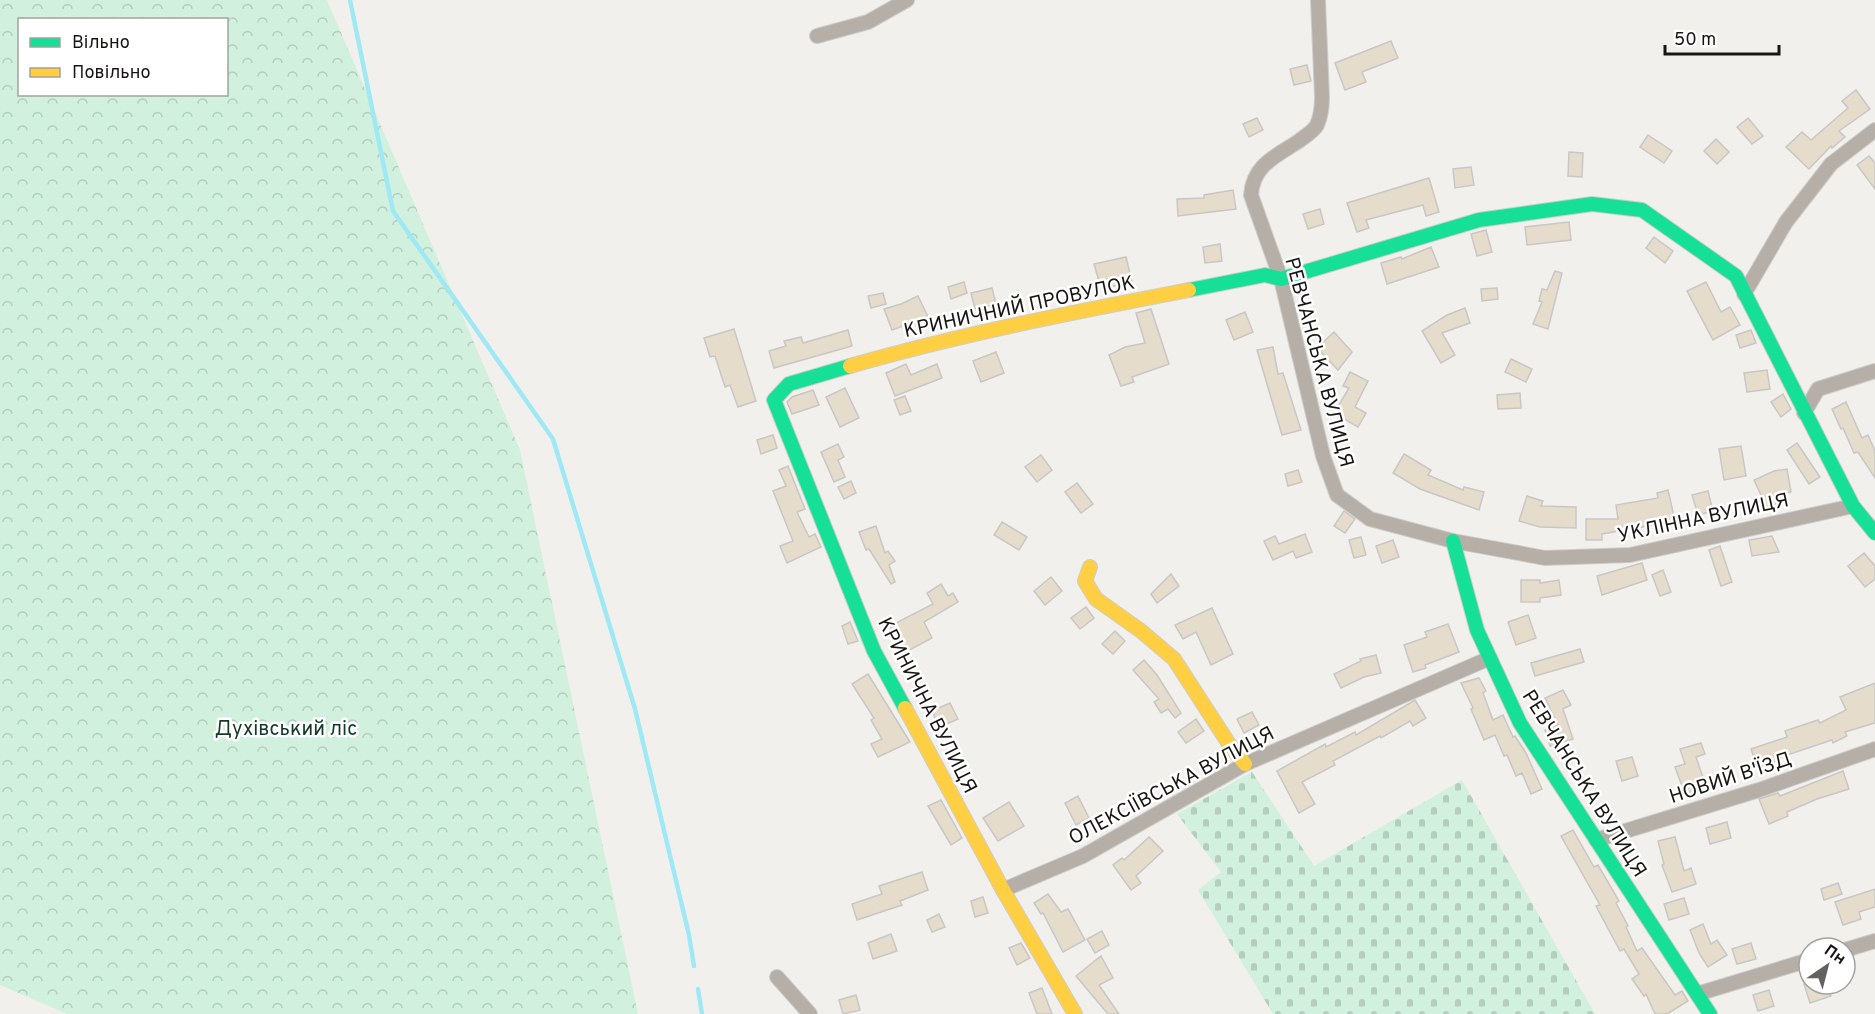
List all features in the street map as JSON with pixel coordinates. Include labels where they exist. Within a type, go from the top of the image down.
[{"type":"street","points":[[817,36],[868,22],[907,0]]},
{"type":"street","name":"РЕВЧАНСЬКА ВУЛИЦЯ","points":[[1318,0],[1322,111],[1317,125],[1310,133],[1267,162],[1258,171],[1252,182],[1251,195],[1281,279],[1323,456],[1337,495],[1370,519],[1453,541],[1477,630],[1520,723],[1710,1014]]},
{"type":"street","points":[[1744,294],[1786,222],[1831,164],[1875,130]]},
{"type":"street","name":"КРИНИЧНИЙ ПРОВУЛОК","points":[[774,399],[789,384],[900,352],[1028,321],[1265,275],[1281,279],[1479,220],[1592,204],[1642,210],[1736,276],[1853,506],[1875,533]]},
{"type":"street","points":[[1804,413],[1818,388],[1875,371]]},
{"type":"street","name":"КРИНИЧНА ВУЛИЦЯ","points":[[774,399],[874,651],[1004,890],[1075,1014]]},
{"type":"street","name":"УКЛІННА ВУЛИЦЯ","points":[[1453,541],[1545,558],[1630,555],[1853,506]]},
{"type":"street","points":[[1090,567],[1085,581],[1096,599],[1141,631],[1174,659],[1229,744],[1245,764]]},
{"type":"street","name":"ОЛЕКСІЇВСЬКА ВУЛИЦЯ","points":[[1004,890],[1083,856],[1245,764],[1490,658]]},
{"type":"street","name":"НОВИЙ В'ЇЗД","points":[[1596,840],[1759,790],[1875,749]]},
{"type":"street","points":[[1857,946],[1875,940]]},
{"type":"street","points":[[1697,994],[1797,964]]},
{"type":"street","points":[[777,977],[810,1014]]},
{"type":"green space","name":"Духівський ліс","points":[[0,0],[327,0],[520,450],[638,1014],[67,1014],[0,985]]},
{"type":"green space","points":[[1252,772],[1314,866],[1462,780],[1595,1014],[1273,1014],[1198,890],[1221,872],[1177,814]]},
{"type":"building","points":[[1391,41],[1398,58],[1362,72],[1366,82],[1345,90],[1335,63]]},
{"type":"building","points":[[1307,65],[1311,81],[1294,85],[1290,69]]},
{"type":"building","points":[[1856,90],[1870,109],[1839,131],[1845,137],[1832,148],[1831,146],[1809,169],[1786,147],[1802,132],[1811,140],[1848,108],[1842,101]]},
{"type":"building","points":[[1257,118],[1263,130],[1249,137],[1243,124]]},
{"type":"building","points":[[1748,118],[1763,136],[1752,144],[1737,127]]},
{"type":"building","points":[[1648,135],[1672,151],[1664,163],[1640,147]]},
{"type":"building","points":[[1716,139],[1729,152],[1717,164],[1704,151]]},
{"type":"building","points":[[1569,152],[1583,153],[1582,177],[1568,176]]},
{"type":"building","points":[[1869,156],[1875,163],[1875,189],[1857,165]]},
{"type":"building","points":[[1471,167],[1474,185],[1455,188],[1453,169]]},
{"type":"building","points":[[1429,178],[1439,212],[1426,216],[1423,205],[1366,220],[1369,228],[1357,232],[1347,203]]},
{"type":"building","points":[[1233,190],[1236,209],[1178,216],[1177,199],[1204,198],[1204,195]]},
{"type":"building","points":[[1320,209],[1324,224],[1308,229],[1303,214]]},
{"type":"building","points":[[1569,222],[1571,240],[1527,245],[1525,227]]},
{"type":"building","points":[[1486,230],[1492,252],[1477,256],[1471,234]]},
{"type":"building","points":[[1654,237],[1673,251],[1665,263],[1646,248]]},
{"type":"building","points":[[1220,244],[1222,261],[1205,263],[1203,247]]},
{"type":"building","points":[[1431,247],[1439,267],[1387,284],[1381,263],[1401,257],[1402,259]]},
{"type":"building","points":[[1126,257],[1132,282],[1109,287],[1107,279],[1099,281],[1094,264]]},
{"type":"building","points":[[1555,271],[1562,273],[1548,329],[1533,324],[1542,302],[1539,301],[1542,289],[1547,290]]},
{"type":"building","points":[[964,282],[967,293],[951,299],[948,287]]},
{"type":"building","points":[[1706,282],[1721,312],[1730,307],[1740,325],[1713,340],[1687,291]]},
{"type":"building","points":[[992,288],[996,304],[975,309],[971,293]]},
{"type":"building","points":[[1497,288],[1498,299],[1482,301],[1481,289]]},
{"type":"building","points":[[883,293],[886,304],[871,308],[868,296]]},
{"type":"building","points":[[918,296],[929,319],[916,325],[914,322],[892,330],[884,309]]},
{"type":"building","points":[[1465,308],[1470,323],[1442,333],[1455,355],[1441,363],[1422,331],[1447,315]]},
{"type":"building","points":[[1151,309],[1169,364],[1132,377],[1134,382],[1121,386],[1109,355],[1125,347],[1145,343],[1136,313]]},
{"type":"building","points":[[1245,312],[1253,332],[1234,340],[1226,320]]},
{"type":"building","points":[[734,329],[756,401],[738,407],[730,385],[725,387],[715,356],[710,357],[704,338]]},
{"type":"building","points":[[848,330],[852,346],[774,368],[769,351],[786,346],[784,341],[801,337],[803,343]]},
{"type":"building","points":[[1751,330],[1756,343],[1740,348],[1736,335]]},
{"type":"building","points":[[1334,332],[1352,352],[1338,370],[1317,348]]},
{"type":"building","points":[[1273,347],[1278,374],[1283,373],[1301,430],[1282,435],[1257,350]]},
{"type":"building","points":[[996,352],[1004,373],[981,382],[973,361]]},
{"type":"building","points":[[1511,359],[1532,369],[1526,382],[1505,372]]},
{"type":"building","points":[[906,364],[911,375],[937,364],[942,378],[895,396],[886,373]]},
{"type":"building","points":[[1767,370],[1770,389],[1747,392],[1744,373]]},
{"type":"building","points":[[1350,372],[1368,381],[1355,407],[1366,413],[1358,427],[1334,413],[1349,388],[1343,386]]},
{"type":"building","points":[[845,388],[859,418],[840,427],[826,397]]},
{"type":"building","points":[[813,390],[819,405],[792,414],[787,402],[792,397]]},
{"type":"building","points":[[1520,393],[1521,408],[1498,409],[1497,395]]},
{"type":"building","points":[[1783,394],[1791,409],[1781,417],[1771,402]]},
{"type":"building","points":[[905,396],[911,411],[900,415],[894,400]]},
{"type":"building","points":[[1846,402],[1862,438],[1868,435],[1875,451],[1875,478],[1858,452],[1854,453],[1832,409]]},
{"type":"building","points":[[773,435],[777,448],[761,454],[757,440]]},
{"type":"building","points":[[1797,443],[1820,477],[1809,484],[1787,450]]},
{"type":"building","points":[[838,444],[844,457],[838,460],[845,477],[834,482],[821,452]]},
{"type":"building","points":[[1741,446],[1746,476],[1724,480],[1719,449]]},
{"type":"building","points":[[1404,454],[1431,470],[1428,475],[1463,490],[1464,487],[1484,492],[1479,510],[1420,489],[1393,473]]},
{"type":"building","points":[[1041,455],[1052,470],[1037,482],[1025,467]]},
{"type":"building","points":[[788,466],[805,509],[797,512],[809,537],[815,534],[821,547],[787,563],[780,546],[793,541],[773,491],[786,486],[779,470]]},
{"type":"building","points":[[1787,469],[1791,492],[1777,495],[1780,502],[1767,508],[1754,480],[1774,471]]},
{"type":"building","points":[[1298,470],[1302,482],[1288,486],[1285,474]]},
{"type":"building","points":[[851,481],[856,493],[844,499],[838,487]]},
{"type":"building","points":[[1077,483],[1093,504],[1081,513],[1065,492]]},
{"type":"building","points":[[1668,490],[1676,525],[1665,528],[1664,522],[1602,534],[1602,540],[1586,540],[1586,519],[1618,519],[1616,505],[1658,498],[1657,493]]},
{"type":"building","points":[[1708,491],[1713,511],[1698,515],[1692,495]]},
{"type":"building","points":[[1527,496],[1543,501],[1541,506],[1576,507],[1576,528],[1540,527],[1519,521]]},
{"type":"building","points":[[1344,511],[1355,519],[1345,533],[1334,526]]},
{"type":"building","points":[[1002,522],[1027,537],[1019,550],[994,535]]},
{"type":"building","points":[[876,526],[885,553],[888,551],[895,561],[889,565],[895,582],[891,584],[869,549],[866,550],[859,532]]},
{"type":"building","points":[[1305,534],[1312,552],[1296,558],[1293,551],[1273,560],[1264,541],[1275,536],[1279,544]]},
{"type":"building","points":[[1772,536],[1779,552],[1752,556],[1749,540]]},
{"type":"building","points":[[1361,537],[1366,555],[1354,558],[1349,540]]},
{"type":"building","points":[[1393,540],[1399,557],[1382,563],[1376,546]]},
{"type":"building","points":[[1720,546],[1732,582],[1721,586],[1709,550]]},
{"type":"building","points":[[1864,553],[1875,566],[1875,579],[1865,587],[1848,566]]},
{"type":"building","points":[[1642,563],[1647,580],[1602,595],[1597,576]]},
{"type":"building","points":[[1663,570],[1671,592],[1660,596],[1652,575]]},
{"type":"building","points":[[1171,574],[1179,586],[1157,603],[1151,594]]},
{"type":"building","points":[[1051,577],[1062,591],[1045,605],[1034,591]]},
{"type":"building","points":[[1521,580],[1540,580],[1540,583],[1559,580],[1561,595],[1540,598],[1540,602],[1521,602]]},
{"type":"building","points":[[941,584],[948,596],[953,593],[958,602],[924,622],[932,638],[904,653],[890,626],[933,604],[927,593]]},
{"type":"building","points":[[1086,607],[1094,618],[1080,629],[1071,618]]},
{"type":"building","points":[[1212,608],[1233,654],[1211,665],[1196,632],[1183,639],[1175,625]]},
{"type":"building","points":[[1528,615],[1536,638],[1516,645],[1508,622]]},
{"type":"building","points":[[850,622],[858,641],[848,644],[842,626]]},
{"type":"building","points":[[1448,624],[1459,652],[1413,672],[1404,645],[1427,637],[1425,632]]},
{"type":"building","points":[[1115,631],[1125,641],[1113,654],[1102,644]]},
{"type":"building","points":[[1580,649],[1584,662],[1535,676],[1531,663]]},
{"type":"building","points":[[1376,655],[1381,673],[1364,677],[1341,688],[1334,674],[1361,661],[1360,659]]},
{"type":"building","points":[[1144,660],[1157,675],[1181,713],[1175,718],[1168,709],[1161,713],[1154,702],[1159,699],[1133,670]]},
{"type":"building","points":[[868,674],[910,742],[878,757],[871,744],[882,739],[871,720],[874,718],[852,684]]},
{"type":"building","points":[[1479,678],[1486,691],[1483,693],[1493,720],[1503,715],[1513,737],[1515,736],[1526,753],[1542,789],[1531,794],[1522,773],[1516,776],[1495,735],[1484,740],[1461,683]]},
{"type":"building","points":[[1875,683],[1875,723],[1845,732],[1847,736],[1833,743],[1832,740],[1757,767],[1751,749],[1787,737],[1785,731],[1818,720],[1820,723],[1846,710],[1840,697]]},
{"type":"building","points":[[1563,690],[1571,705],[1563,709],[1573,739],[1550,746],[1545,730],[1558,725],[1545,698]]},
{"type":"building","points":[[1415,700],[1426,718],[1413,726],[1410,721],[1381,738],[1380,736],[1333,761],[1335,765],[1302,782],[1315,804],[1299,813],[1277,771],[1325,744],[1326,747],[1355,732],[1356,735]]},
{"type":"building","points":[[950,703],[958,719],[939,727],[932,711]]},
{"type":"building","points":[[1252,712],[1259,725],[1244,733],[1237,719]]},
{"type":"building","points":[[1196,719],[1204,731],[1186,743],[1178,732]]},
{"type":"building","points":[[1701,743],[1705,754],[1696,757],[1706,786],[1685,794],[1675,767],[1685,764],[1680,749]]},
{"type":"building","points":[[1632,757],[1638,776],[1622,781],[1616,761]]},
{"type":"building","points":[[1843,771],[1849,789],[1787,812],[1788,816],[1769,824],[1759,799],[1778,793],[1780,796]]},
{"type":"building","points":[[1078,796],[1089,818],[1076,825],[1065,803]]},
{"type":"building","points":[[941,800],[962,838],[951,845],[928,806]]},
{"type":"building","points":[[1009,802],[1024,826],[998,841],[983,818]]},
{"type":"building","points":[[1727,822],[1731,838],[1710,844],[1706,828]]},
{"type":"building","points":[[1573,830],[1594,867],[1598,865],[1619,901],[1616,903],[1637,951],[1642,948],[1675,995],[1682,991],[1688,1001],[1667,1014],[1655,1014],[1646,994],[1644,996],[1632,979],[1639,974],[1624,949],[1620,951],[1596,906],[1600,905],[1561,836]]},
{"type":"building","points":[[1149,837],[1163,851],[1136,876],[1141,883],[1131,890],[1113,865],[1122,858],[1124,860]]},
{"type":"building","points":[[1675,837],[1684,871],[1691,868],[1696,884],[1672,892],[1662,865],[1664,864],[1658,841]]},
{"type":"building","points":[[922,872],[928,890],[900,901],[902,905],[857,920],[852,904],[882,894],[879,886]]},
{"type":"building","points":[[1838,883],[1842,894],[1824,900],[1821,889]]},
{"type":"building","points":[[1875,889],[1875,907],[1859,912],[1861,919],[1843,925],[1835,902]]},
{"type":"building","points":[[1048,894],[1061,912],[1068,909],[1085,940],[1063,952],[1043,913],[1041,914],[1034,903]]},
{"type":"building","points":[[983,897],[988,913],[975,917],[971,901]]},
{"type":"building","points":[[1684,898],[1689,914],[1669,920],[1664,904]]},
{"type":"building","points":[[939,914],[945,927],[932,932],[927,920]]},
{"type":"building","points":[[1703,924],[1711,944],[1717,940],[1727,955],[1708,967],[1699,953],[1690,930]]},
{"type":"building","points":[[1102,931],[1109,945],[1095,953],[1087,939]]},
{"type":"building","points":[[891,934],[897,951],[873,959],[868,943]]},
{"type":"building","points":[[1021,943],[1030,958],[1017,965],[1009,948]]},
{"type":"building","points":[[1751,943],[1756,959],[1737,964],[1732,949]]},
{"type":"building","points":[[1101,956],[1113,978],[1099,985],[1119,1014],[1108,1014],[1076,976]]},
{"type":"building","points":[[1042,988],[1052,1014],[1037,1014],[1029,993]]},
{"type":"building","points":[[1769,990],[1774,1006],[1758,1011],[1753,995]]},
{"type":"building","points":[[856,995],[860,1010],[843,1014],[839,1000]]},
{"type":"building","points":[[1808,996],[1831,996],[1810,1003]]},
{"type":"waterway","points":[[350,0],[393,211],[553,439],[635,709],[689,935],[694,966]]},
{"type":"waterway","points":[[698,989],[702,1014]]},
{"type":"traffic: fast","points":[[1189,290],[1265,275],[1281,279],[1479,220],[1592,204],[1642,210],[1736,276],[1853,506],[1875,533]]},
{"type":"traffic: fast","points":[[850,366],[789,384],[774,400],[874,651],[905,708]]},
{"type":"traffic: fast","points":[[1453,541],[1477,630],[1520,723],[1710,1014]]},
{"type":"traffic: slow","points":[[850,366],[976,334],[1189,290]]},
{"type":"traffic: slow","points":[[1090,567],[1085,581],[1096,599],[1141,631],[1174,659],[1229,744],[1245,764]]},
{"type":"traffic: slow","points":[[905,708],[1003,890],[1075,1014]]}]
